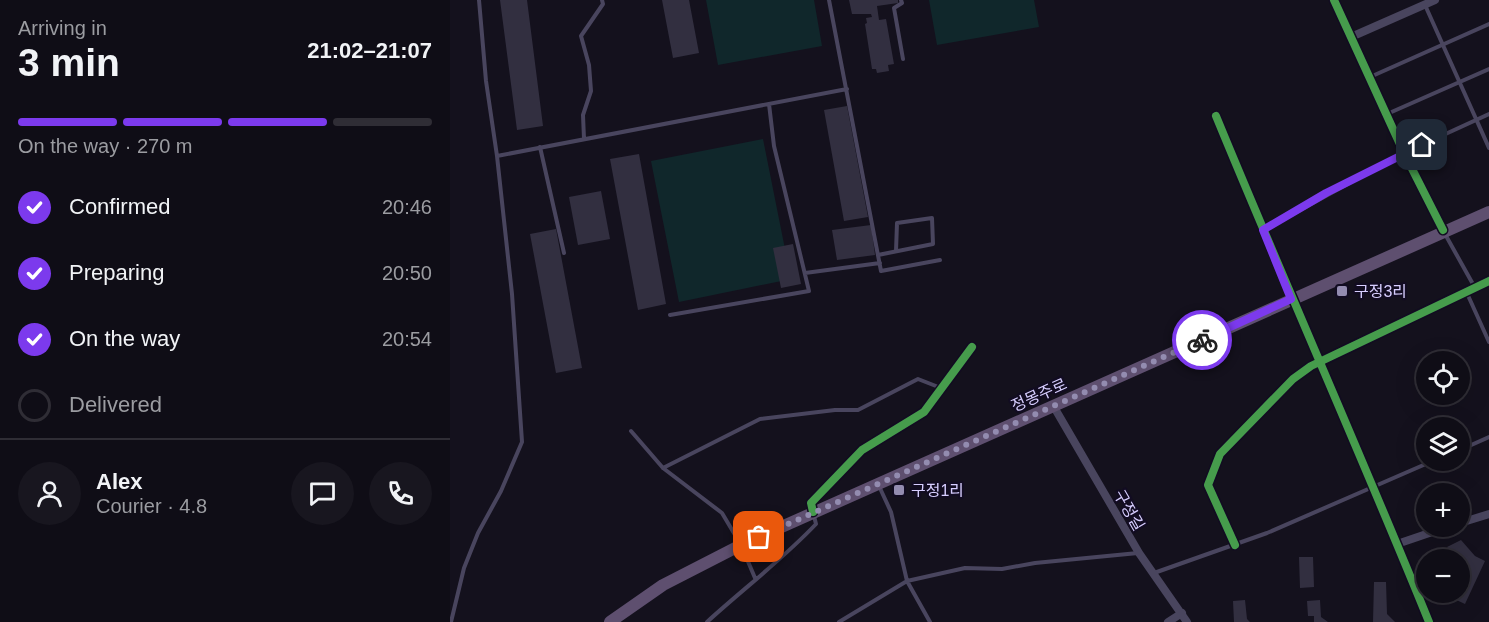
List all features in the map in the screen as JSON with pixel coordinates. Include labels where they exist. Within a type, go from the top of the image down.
[{"type":"main road","name":"정몽주로","points":[[610,622],[663,585],[741,545],[1054,407],[1443,230],[1489,212]]},
{"type":"street","points":[[1334,0],[1404,153],[1443,230]]},
{"type":"street","points":[[1351,37],[1435,0]]},
{"type":"street","points":[[1216,117],[1429,622]]},
{"type":"street","points":[[1235,544],[1208,485],[1220,454],[1293,379],[1319,362],[1474,286],[1489,281]]},
{"type":"street","points":[[813,512],[811,503],[862,450],[924,411],[972,347]]},
{"type":"street","name":"구정길","points":[[1054,407],[1139,553],[1187,622]]},
{"type":"street","points":[[1470,520],[1489,514]]},
{"type":"street","points":[[1397,544],[1417,537]]},
{"type":"street","points":[[1168,622],[1182,613]]},
{"type":"lane","points":[[451,622],[464,568],[478,533],[501,491],[522,442],[512,294],[497,156],[486,81],[479,0]]},
{"type":"lane","points":[[584,139],[583,115],[591,91],[581,36],[603,4],[602,0]]},
{"type":"lane","points":[[829,0],[848,89],[881,271],[940,260]]},
{"type":"lane","points":[[901,0],[902,3],[894,8],[903,59]]},
{"type":"lane","points":[[1425,4],[1489,148]]},
{"type":"lane","points":[[1370,77],[1489,24]]},
{"type":"lane","points":[[1386,114],[1489,69]]},
{"type":"lane","points":[[497,156],[848,89]]},
{"type":"lane","points":[[670,315],[809,291],[774,146],[769,104]]},
{"type":"lane","points":[[1263,230],[1404,153],[1489,114]]},
{"type":"lane","points":[[540,147],[564,253]]},
{"type":"lane","points":[[878,255],[933,244],[932,218],[897,223],[896,251]]},
{"type":"lane","points":[[1443,230],[1474,286]]},
{"type":"lane","points":[[806,273],[880,263]]},
{"type":"lane","points":[[1465,291],[1489,342]]},
{"type":"lane","points":[[663,468],[760,419],[835,410],[858,410],[918,379],[943,388]]},
{"type":"lane","points":[[631,431],[663,468],[722,513],[741,545],[755,579]]},
{"type":"lane","points":[[1470,446],[1489,437]]},
{"type":"lane","points":[[1154,573],[1235,544],[1416,468]]},
{"type":"lane","points":[[878,484],[891,512],[907,581],[930,622]]},
{"type":"lane","points":[[706,622],[755,579],[782,560],[816,524],[813,512]]},
{"type":"lane","points":[[839,622],[907,581],[965,568],[1002,569],[1035,563],[1139,553]]},
{"type":"green space","points":[[706,0],[814,0],[822,46],[718,65]]},
{"type":"green space","points":[[929,0],[1034,0],[1039,27],[937,45]]},
{"type":"green space","points":[[763,139],[791,279],[679,302],[651,161]]},
{"type":"building","points":[[500,0],[527,0],[543,126],[517,130]]},
{"type":"building","points":[[662,0],[689,0],[699,53],[673,58]]},
{"type":"building","points":[[849,0],[898,0],[898,3],[877,6],[879,20],[886,19],[894,64],[888,65],[889,71],[877,73],[876,69],[872,69],[865,24],[867,23],[866,18],[872,17],[871,14],[852,14]]},
{"type":"building","points":[[847,106],[868,217],[844,221],[824,110]]},
{"type":"building","points":[[639,154],[666,304],[638,310],[610,159]]},
{"type":"building","points":[[601,191],[610,239],[578,245],[569,197]]},
{"type":"building","points":[[871,225],[875,255],[837,260],[832,230]]},
{"type":"building","points":[[556,229],[582,368],[556,373],[530,234]]},
{"type":"building","points":[[793,244],[801,284],[781,288],[773,248]]},
{"type":"building","points":[[1461,540],[1469,549],[1449,549],[1447,547]]},
{"type":"building","points":[[1470,550],[1485,561],[1470,593]]},
{"type":"building","points":[[1299,557],[1313,557],[1314,587],[1300,588]]},
{"type":"building","points":[[1374,582],[1386,582],[1387,614],[1395,622],[1373,622]]},
{"type":"building","points":[[1245,600],[1247,619],[1250,622],[1234,622],[1233,601]]},
{"type":"building","points":[[1320,600],[1321,617],[1328,622],[1314,622],[1314,616],[1308,616],[1307,601]]},
{"type":"cycle path","points":[[1334,0],[1404,153],[1443,230]]},
{"type":"cycle path","points":[[1216,116],[1429,622]]},
{"type":"cycle path","points":[[1235,545],[1208,485],[1220,454],[1293,379],[1311,366],[1489,281]]},
{"type":"cycle path","points":[[813,512],[811,503],[862,450],[924,412],[972,347]]},
{"type":"way so far","points":[[759,537],[1202,340]]},
{"type":"place","name":"구정3리","points":[[1342,291]]},
{"type":"place","name":"구정1리","points":[[899,490]]},
{"type":"route","points":[[1202,340],[1291,299],[1263,230],[1326,193],[1422,145]]}]
